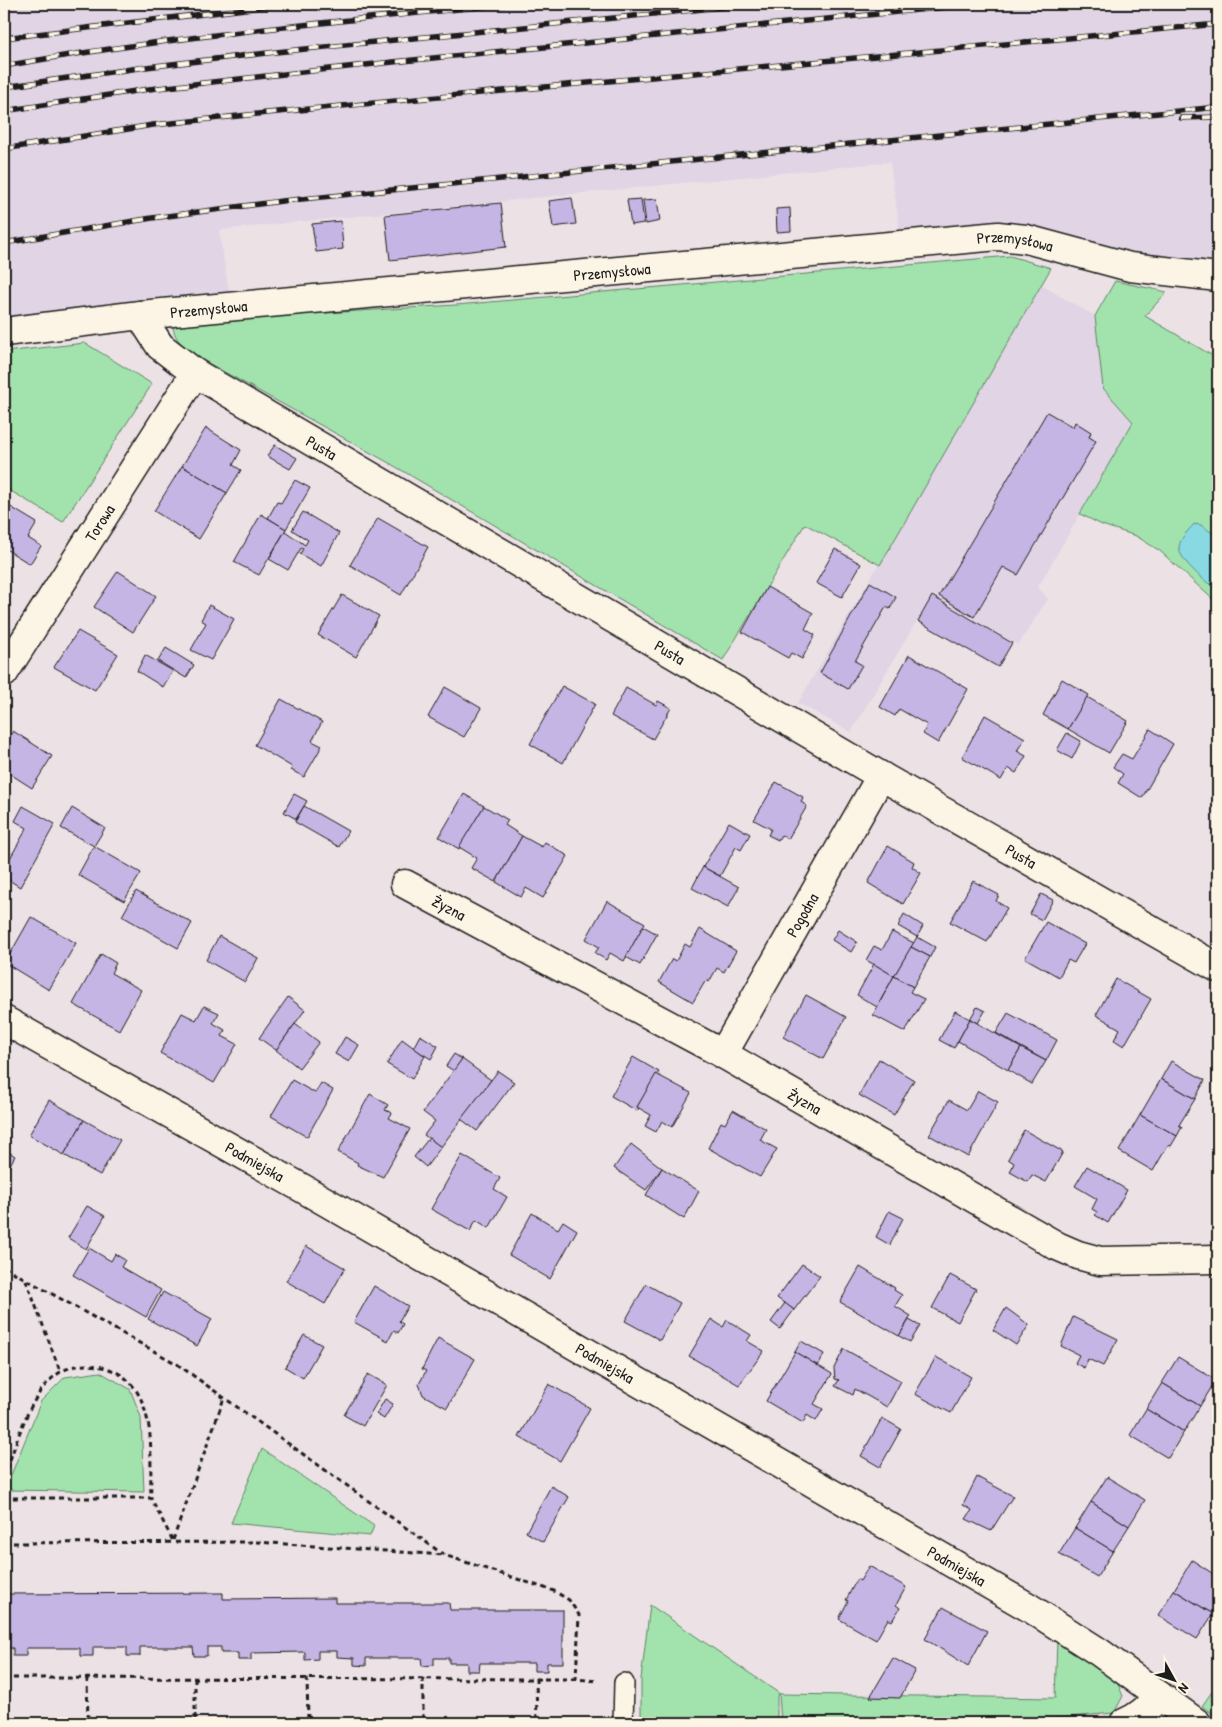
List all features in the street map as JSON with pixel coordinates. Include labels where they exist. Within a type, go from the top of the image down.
[{"type":"street","name":"Przemysłowa","points":[[4,332],[140,315],[998,236],[1026,239],[1130,267],[1218,277]]},
{"type":"street","name":"Pusta","points":[[140,315],[160,346],[195,373],[881,776],[1218,968]]},
{"type":"street","name":"Torowa","points":[[4,673],[195,373]]},
{"type":"street","name":"Pogodna","points":[[723,1054],[881,776]]},
{"type":"street","name":"Żyzna","points":[[404,884],[723,1054],[1057,1246],[1078,1256],[1100,1261],[1218,1259]]},
{"type":"street","name":"Podmiejska","points":[[4,1020],[302,1188],[1030,1608],[1099,1652],[1197,1723]]},
{"type":"street","points":[[1124,1723],[1136,1718],[1148,1709],[1159,1695]]},
{"type":"lane","points":[[623,1723],[624,1683]]},
{"type":"path","points":[[4,1267],[177,1364],[444,1555]]},
{"type":"path","points":[[26,1279],[60,1371]]},
{"type":"path","points":[[4,1477],[30,1406],[44,1386],[60,1371],[79,1366],[98,1366],[115,1372],[133,1384],[140,1396],[148,1419],[151,1498],[173,1541]]},
{"type":"path","points":[[173,1541],[224,1398]]},
{"type":"path","points":[[4,1498],[151,1498]]},
{"type":"path","points":[[4,1543],[257,1542],[444,1555],[554,1591],[570,1600],[579,1615],[576,1679]]},
{"type":"path","points":[[4,1678],[536,1678],[624,1683]]},
{"type":"path","points":[[87,1678],[88,1723]]},
{"type":"path","points":[[195,1678],[195,1723]]},
{"type":"path","points":[[307,1678],[308,1723]]},
{"type":"path","points":[[422,1678],[423,1723]]},
{"type":"path","points":[[536,1678],[537,1723]]},
{"type":"shaded area","points":[[4,4],[1218,4],[1218,265],[1170,261],[1021,224],[900,232],[890,162],[219,230],[230,298],[4,318]]},
{"type":"shaded area","points":[[1041,285],[1095,316],[1103,388],[1133,422],[1038,587],[1048,599],[1018,645],[932,595],[851,732],[798,703]]},
{"type":"green space","points":[[1010,256],[1051,268],[880,565],[805,524],[723,660],[391,464],[199,358],[178,340],[173,325],[180,322],[456,305]]},
{"type":"green space","points":[[1115,281],[1167,292],[1145,316],[1218,359],[1218,604],[1160,551],[1136,536],[1102,525],[1080,514],[1133,422],[1103,388],[1095,316]]},
{"type":"green space","points":[[85,343],[152,384],[63,522],[4,487],[4,352]]},
{"type":"green space","points":[[100,1372],[130,1389],[141,1417],[144,1492],[5,1490],[41,1401],[65,1377]]},
{"type":"green space","points":[[262,1449],[374,1526],[370,1536],[231,1523]]},
{"type":"green space","points":[[650,1605],[780,1694],[1055,1698],[1057,1639],[1117,1682],[1123,1696],[1114,1713],[1000,1723],[781,1723],[779,1694],[777,1696],[777,1723],[641,1723],[641,1679]]},
{"type":"green space","points":[[1218,1683],[1218,1718],[1202,1706]]},
{"type":"water","points":[[1194,524],[1201,525],[1218,537],[1218,590],[1188,565],[1180,552],[1181,541]]},
{"type":"building","points":[[572,198],[576,224],[553,227],[549,201]]},
{"type":"building","points":[[641,199],[644,223],[631,225],[627,200]]},
{"type":"building","points":[[657,199],[660,221],[646,224],[643,200]]},
{"type":"building","points":[[501,203],[506,247],[390,260],[385,215]]},
{"type":"building","points":[[790,208],[791,231],[777,232],[776,209]]},
{"type":"building","points":[[341,221],[343,249],[316,252],[312,224]]},
{"type":"building","points":[[1216,302],[1218,302],[1218,325],[1214,325]]},
{"type":"building","points":[[1047,412],[1073,427],[1075,422],[1091,432],[1089,437],[1096,441],[1018,575],[1003,567],[974,617],[939,596]]},
{"type":"building","points":[[206,428],[241,450],[233,465],[241,470],[227,493],[182,466]]},
{"type":"building","points":[[275,445],[297,458],[290,469],[267,456]]},
{"type":"building","points":[[182,466],[227,493],[199,539],[154,511]]},
{"type":"building","points":[[295,480],[310,488],[286,529],[268,518],[277,502],[281,503]]},
{"type":"building","points":[[4,503],[37,523],[28,538],[41,546],[30,564],[4,548]]},
{"type":"building","points":[[303,512],[339,533],[321,566],[300,554],[303,549],[301,548],[288,570],[269,559],[285,531],[305,545],[308,540],[292,530]]},
{"type":"building","points":[[261,514],[286,529],[259,575],[234,562]]},
{"type":"building","points":[[378,518],[428,547],[401,595],[350,565]]},
{"type":"building","points":[[835,549],[861,564],[842,597],[816,583]]},
{"type":"building","points":[[118,571],[156,596],[133,632],[94,607]]},
{"type":"building","points":[[870,582],[896,597],[890,609],[886,607],[855,661],[862,665],[848,689],[820,673]]},
{"type":"building","points":[[767,587],[813,613],[805,629],[815,635],[802,659],[791,653],[788,658],[742,632]]},
{"type":"building","points":[[342,595],[379,616],[356,657],[318,635]]},
{"type":"building","points":[[932,596],[1012,643],[998,667],[918,621]]},
{"type":"building","points":[[209,605],[234,619],[211,660],[191,650],[206,623],[201,620]]},
{"type":"building","points":[[78,631],[118,654],[95,690],[54,667]]},
{"type":"building","points":[[166,648],[194,665],[186,678],[158,661]]},
{"type":"building","points":[[145,655],[173,671],[163,687],[137,671]]},
{"type":"building","points":[[909,655],[968,689],[938,743],[923,734],[927,725],[899,709],[895,716],[880,707]]},
{"type":"building","points":[[1062,679],[1089,695],[1068,729],[1043,715]]},
{"type":"building","points":[[562,686],[595,704],[563,763],[530,744]]},
{"type":"building","points":[[445,687],[481,708],[464,737],[428,717]]},
{"type":"building","points":[[626,688],[656,705],[658,701],[671,708],[653,739],[611,716]]},
{"type":"building","points":[[1087,697],[1128,721],[1109,753],[1068,729]]},
{"type":"building","points":[[281,699],[322,722],[312,741],[322,746],[304,777],[291,770],[292,767],[255,745]]},
{"type":"building","points":[[985,715],[1025,738],[1017,751],[1026,756],[1016,773],[1008,768],[1001,780],[962,757]]},
{"type":"building","points":[[1150,729],[1173,744],[1142,798],[1118,783],[1123,774],[1113,767],[1122,754],[1132,759]]},
{"type":"building","points":[[13,731],[52,756],[32,788],[4,770],[4,746]]},
{"type":"building","points":[[1067,733],[1081,741],[1072,759],[1057,750]]},
{"type":"building","points":[[776,782],[803,797],[801,802],[807,806],[788,839],[781,835],[778,840],[768,835],[771,829],[754,820]]},
{"type":"building","points":[[294,794],[307,801],[296,819],[284,812]]},
{"type":"building","points":[[464,794],[484,806],[459,849],[439,837]]},
{"type":"building","points":[[23,806],[55,824],[20,887],[4,877],[4,869],[27,828],[15,821]]},
{"type":"building","points":[[304,806],[348,831],[339,847],[295,822]]},
{"type":"building","points":[[484,806],[508,820],[505,825],[522,836],[496,882],[471,868],[477,858],[459,847]]},
{"type":"building","points":[[72,808],[105,828],[94,846],[61,828]]},
{"type":"building","points":[[729,822],[750,834],[741,850],[736,847],[720,876],[703,867]]},
{"type":"building","points":[[522,836],[542,847],[545,842],[568,856],[543,898],[526,888],[521,897],[496,882]]},
{"type":"building","points":[[94,846],[141,873],[124,901],[78,875]]},
{"type":"building","points":[[888,846],[914,862],[912,867],[921,873],[903,904],[868,883]]},
{"type":"building","points":[[703,867],[739,887],[728,907],[692,888]]},
{"type":"building","points":[[973,881],[999,895],[996,901],[1007,908],[987,942],[950,922]]},
{"type":"building","points":[[136,891],[192,923],[178,948],[122,916]]},
{"type":"building","points":[[1041,894],[1053,900],[1042,920],[1030,914]]},
{"type":"building","points":[[607,901],[645,923],[624,961],[610,953],[606,960],[595,953],[599,947],[586,939]]},
{"type":"building","points":[[904,914],[923,926],[917,937],[898,926]]},
{"type":"building","points":[[31,917],[76,943],[49,990],[5,963]]},
{"type":"building","points":[[1046,922],[1085,944],[1074,963],[1068,960],[1059,977],[1025,958]]},
{"type":"building","points":[[643,926],[657,934],[640,965],[626,957]]},
{"type":"building","points":[[700,929],[736,951],[724,972],[717,968],[709,982],[706,980],[693,1002],[659,982],[672,959],[676,961],[685,944],[690,947]]},
{"type":"building","points":[[838,930],[857,942],[851,952],[832,940]]},
{"type":"building","points":[[892,932],[914,943],[894,976],[866,960],[874,946],[882,950]]},
{"type":"building","points":[[219,936],[258,958],[245,982],[206,960]]},
{"type":"building","points":[[917,937],[935,947],[930,957],[911,947]]},
{"type":"building","points":[[911,947],[930,957],[913,987],[894,976]]},
{"type":"building","points":[[101,954],[116,963],[111,973],[141,990],[119,1030],[73,1004]]},
{"type":"building","points":[[874,964],[894,976],[877,1007],[857,995]]},
{"type":"building","points":[[894,976],[913,987],[910,992],[924,999],[905,1032],[873,1015]]},
{"type":"building","points":[[1116,979],[1151,999],[1124,1046],[1114,1040],[1120,1029],[1096,1015]]},
{"type":"building","points":[[806,995],[846,1017],[823,1059],[783,1037]]},
{"type":"building","points":[[288,997],[305,1010],[276,1050],[259,1038]]},
{"type":"building","points":[[204,1006],[219,1013],[213,1023],[225,1030],[222,1036],[237,1044],[214,1083],[160,1053],[182,1013],[196,1020]]},
{"type":"building","points":[[977,1007],[985,1011],[978,1023],[970,1019]]},
{"type":"building","points":[[955,1011],[970,1019],[954,1048],[939,1040]]},
{"type":"building","points":[[1008,1013],[1057,1040],[1046,1061],[996,1033]]},
{"type":"building","points":[[970,1019],[1021,1048],[1008,1070],[958,1041]]},
{"type":"building","points":[[295,1024],[319,1042],[299,1068],[276,1050]]},
{"type":"building","points":[[420,1035],[438,1046],[431,1059],[413,1048]]},
{"type":"building","points":[[345,1037],[359,1045],[349,1062],[335,1054]]},
{"type":"building","points":[[402,1039],[425,1056],[412,1079],[387,1064]]},
{"type":"building","points":[[1021,1048],[1046,1061],[1032,1084],[1008,1070]]},
{"type":"building","points":[[454,1054],[462,1059],[454,1071],[446,1066]]},
{"type":"building","points":[[633,1057],[659,1072],[637,1107],[639,1108],[637,1111],[611,1096]]},
{"type":"building","points":[[462,1059],[491,1080],[441,1147],[424,1135],[435,1121],[423,1112]]},
{"type":"building","points":[[879,1059],[914,1080],[894,1115],[859,1095]]},
{"type":"building","points":[[1171,1061],[1205,1080],[1195,1099],[1161,1079]]},
{"type":"building","points":[[498,1071],[514,1082],[477,1131],[461,1119]]},
{"type":"building","points":[[4,1073],[10,1077],[4,1088]]},
{"type":"building","points":[[656,1074],[691,1093],[672,1127],[662,1121],[656,1132],[645,1126],[651,1115],[637,1107]]},
{"type":"building","points":[[1161,1079],[1195,1099],[1179,1125],[1182,1127],[1177,1136],[1140,1115]]},
{"type":"building","points":[[292,1080],[315,1093],[321,1083],[333,1090],[307,1137],[271,1116]]},
{"type":"building","points":[[978,1091],[998,1102],[968,1157],[929,1135],[949,1100],[967,1110]]},
{"type":"building","points":[[370,1094],[388,1105],[385,1110],[392,1113],[389,1118],[410,1129],[383,1177],[357,1165],[358,1163],[338,1152]]},
{"type":"building","points":[[49,1100],[84,1120],[64,1155],[29,1135]]},
{"type":"building","points":[[733,1110],[766,1129],[760,1140],[777,1149],[760,1177],[708,1148],[721,1122],[725,1124]]},
{"type":"building","points":[[1140,1115],[1177,1136],[1171,1146],[1168,1145],[1153,1171],[1119,1151]]},
{"type":"building","points":[[84,1120],[120,1140],[100,1175],[64,1155]]},
{"type":"building","points":[[1024,1130],[1063,1152],[1046,1182],[1032,1175],[1028,1182],[1010,1172],[1014,1163],[1008,1159]]},
{"type":"building","points":[[429,1138],[441,1147],[426,1167],[414,1157]]},
{"type":"building","points":[[631,1144],[662,1168],[646,1190],[614,1168]]},
{"type":"building","points":[[4,1149],[15,1156],[4,1175]]},
{"type":"building","points":[[462,1155],[500,1178],[494,1189],[507,1197],[489,1228],[476,1220],[470,1231],[431,1209]]},
{"type":"building","points":[[1087,1166],[1127,1190],[1108,1223],[1095,1215],[1097,1212],[1092,1209],[1097,1199],[1075,1186]]},
{"type":"building","points":[[662,1168],[699,1191],[684,1219],[646,1195]]},
{"type":"building","points":[[87,1206],[105,1216],[86,1249],[68,1238]]},
{"type":"building","points":[[889,1211],[903,1218],[890,1245],[876,1237]]},
{"type":"building","points":[[532,1213],[558,1229],[563,1221],[577,1230],[550,1279],[509,1255]]},
{"type":"building","points":[[306,1246],[345,1268],[325,1304],[286,1281]]},
{"type":"building","points":[[89,1248],[111,1261],[115,1254],[125,1260],[121,1267],[161,1290],[146,1317],[73,1275]]},
{"type":"building","points":[[802,1264],[820,1276],[794,1310],[777,1298]]},
{"type":"building","points":[[860,1267],[895,1288],[894,1290],[902,1295],[895,1306],[911,1316],[899,1336],[840,1302]]},
{"type":"building","points":[[950,1275],[976,1289],[958,1322],[932,1308]]},
{"type":"building","points":[[646,1284],[680,1303],[660,1340],[625,1321]]},
{"type":"building","points":[[374,1286],[408,1306],[399,1321],[403,1324],[398,1333],[394,1330],[388,1341],[354,1322]]},
{"type":"building","points":[[163,1292],[212,1319],[197,1346],[148,1319]]},
{"type":"building","points":[[785,1303],[794,1310],[780,1329],[771,1322]]},
{"type":"building","points":[[1006,1308],[1029,1325],[1016,1345],[993,1330]]},
{"type":"building","points":[[1073,1317],[1118,1339],[1103,1366],[1088,1359],[1084,1368],[1075,1363],[1079,1355],[1061,1346]]},
{"type":"building","points":[[711,1319],[723,1327],[727,1320],[751,1335],[747,1341],[764,1351],[739,1385],[689,1356]]},
{"type":"building","points":[[909,1320],[920,1326],[910,1342],[899,1336]]},
{"type":"building","points":[[304,1335],[322,1345],[303,1378],[285,1367]]},
{"type":"building","points":[[438,1338],[475,1359],[447,1408],[423,1395],[419,1384],[426,1371],[422,1369]]},
{"type":"building","points":[[801,1341],[824,1354],[818,1366],[795,1352]]},
{"type":"building","points":[[844,1349],[901,1381],[887,1407],[855,1389],[853,1395],[835,1386],[839,1380],[835,1379],[834,1368]]},
{"type":"building","points":[[795,1352],[832,1374],[814,1404],[823,1409],[816,1421],[807,1415],[803,1423],[766,1401]]},
{"type":"building","points":[[936,1357],[971,1377],[951,1413],[915,1394]]},
{"type":"building","points":[[1178,1357],[1216,1380],[1200,1406],[1162,1383]]},
{"type":"building","points":[[368,1374],[387,1385],[363,1426],[344,1415]]},
{"type":"building","points":[[1162,1383],[1200,1406],[1184,1432],[1146,1409]]},
{"type":"building","points":[[549,1384],[590,1408],[560,1461],[519,1437]]},
{"type":"building","points":[[385,1399],[393,1404],[384,1419],[376,1414]]},
{"type":"building","points":[[1146,1409],[1184,1432],[1168,1458],[1130,1435]]},
{"type":"building","points":[[882,1418],[901,1429],[880,1467],[861,1456]]},
{"type":"building","points":[[977,1477],[1013,1496],[991,1531],[966,1519],[972,1510],[963,1505]]},
{"type":"building","points":[[1107,1477],[1145,1500],[1129,1526],[1091,1502]]},
{"type":"building","points":[[551,1486],[569,1497],[543,1542],[526,1532]]},
{"type":"building","points":[[1091,1502],[1129,1526],[1113,1551],[1075,1528]]},
{"type":"building","points":[[1075,1528],[1113,1551],[1097,1577],[1059,1554]]},
{"type":"building","points":[[1192,1560],[1218,1577],[1218,1605],[1213,1614],[1174,1590]]},
{"type":"building","points":[[869,1566],[906,1587],[896,1605],[900,1608],[892,1621],[888,1619],[876,1640],[839,1619],[857,1579],[860,1581]]},
{"type":"building","points":[[1174,1590],[1213,1614],[1197,1639],[1158,1615]]},
{"type":"building","points":[[223,1593],[223,1599],[335,1598],[335,1603],[449,1603],[450,1610],[563,1610],[563,1663],[547,1663],[547,1671],[534,1671],[534,1663],[480,1663],[479,1671],[467,1671],[467,1663],[449,1663],[449,1658],[434,1658],[434,1665],[422,1666],[421,1658],[366,1658],[366,1666],[354,1665],[354,1658],[337,1657],[337,1651],[318,1651],[318,1659],[305,1660],[305,1652],[251,1653],[251,1660],[238,1660],[238,1653],[221,1653],[221,1647],[207,1647],[207,1656],[194,1656],[193,1647],[140,1647],[140,1656],[127,1656],[127,1647],[93,1647],[93,1656],[80,1656],[80,1648],[26,1648],[26,1656],[13,1656],[13,1648],[4,1648],[4,1594]]},
{"type":"building","points":[[943,1607],[987,1631],[968,1666],[925,1639]]},
{"type":"building","points":[[893,1658],[915,1670],[900,1698],[870,1697]]},
{"type":"railway","points":[[4,38],[286,4]]},
{"type":"railway","points":[[4,66],[67,55],[193,38],[510,4]]},
{"type":"railway","points":[[4,87],[146,67],[276,52],[753,4]]},
{"type":"railway","points":[[4,111],[149,89],[393,62],[979,4]]},
{"type":"railway","points":[[4,149],[153,125],[267,113],[1218,24]]},
{"type":"railway","points":[[4,243],[152,218],[282,201],[1218,107]]},
{"type":"railway","points":[[1181,118],[1218,117]]}]
